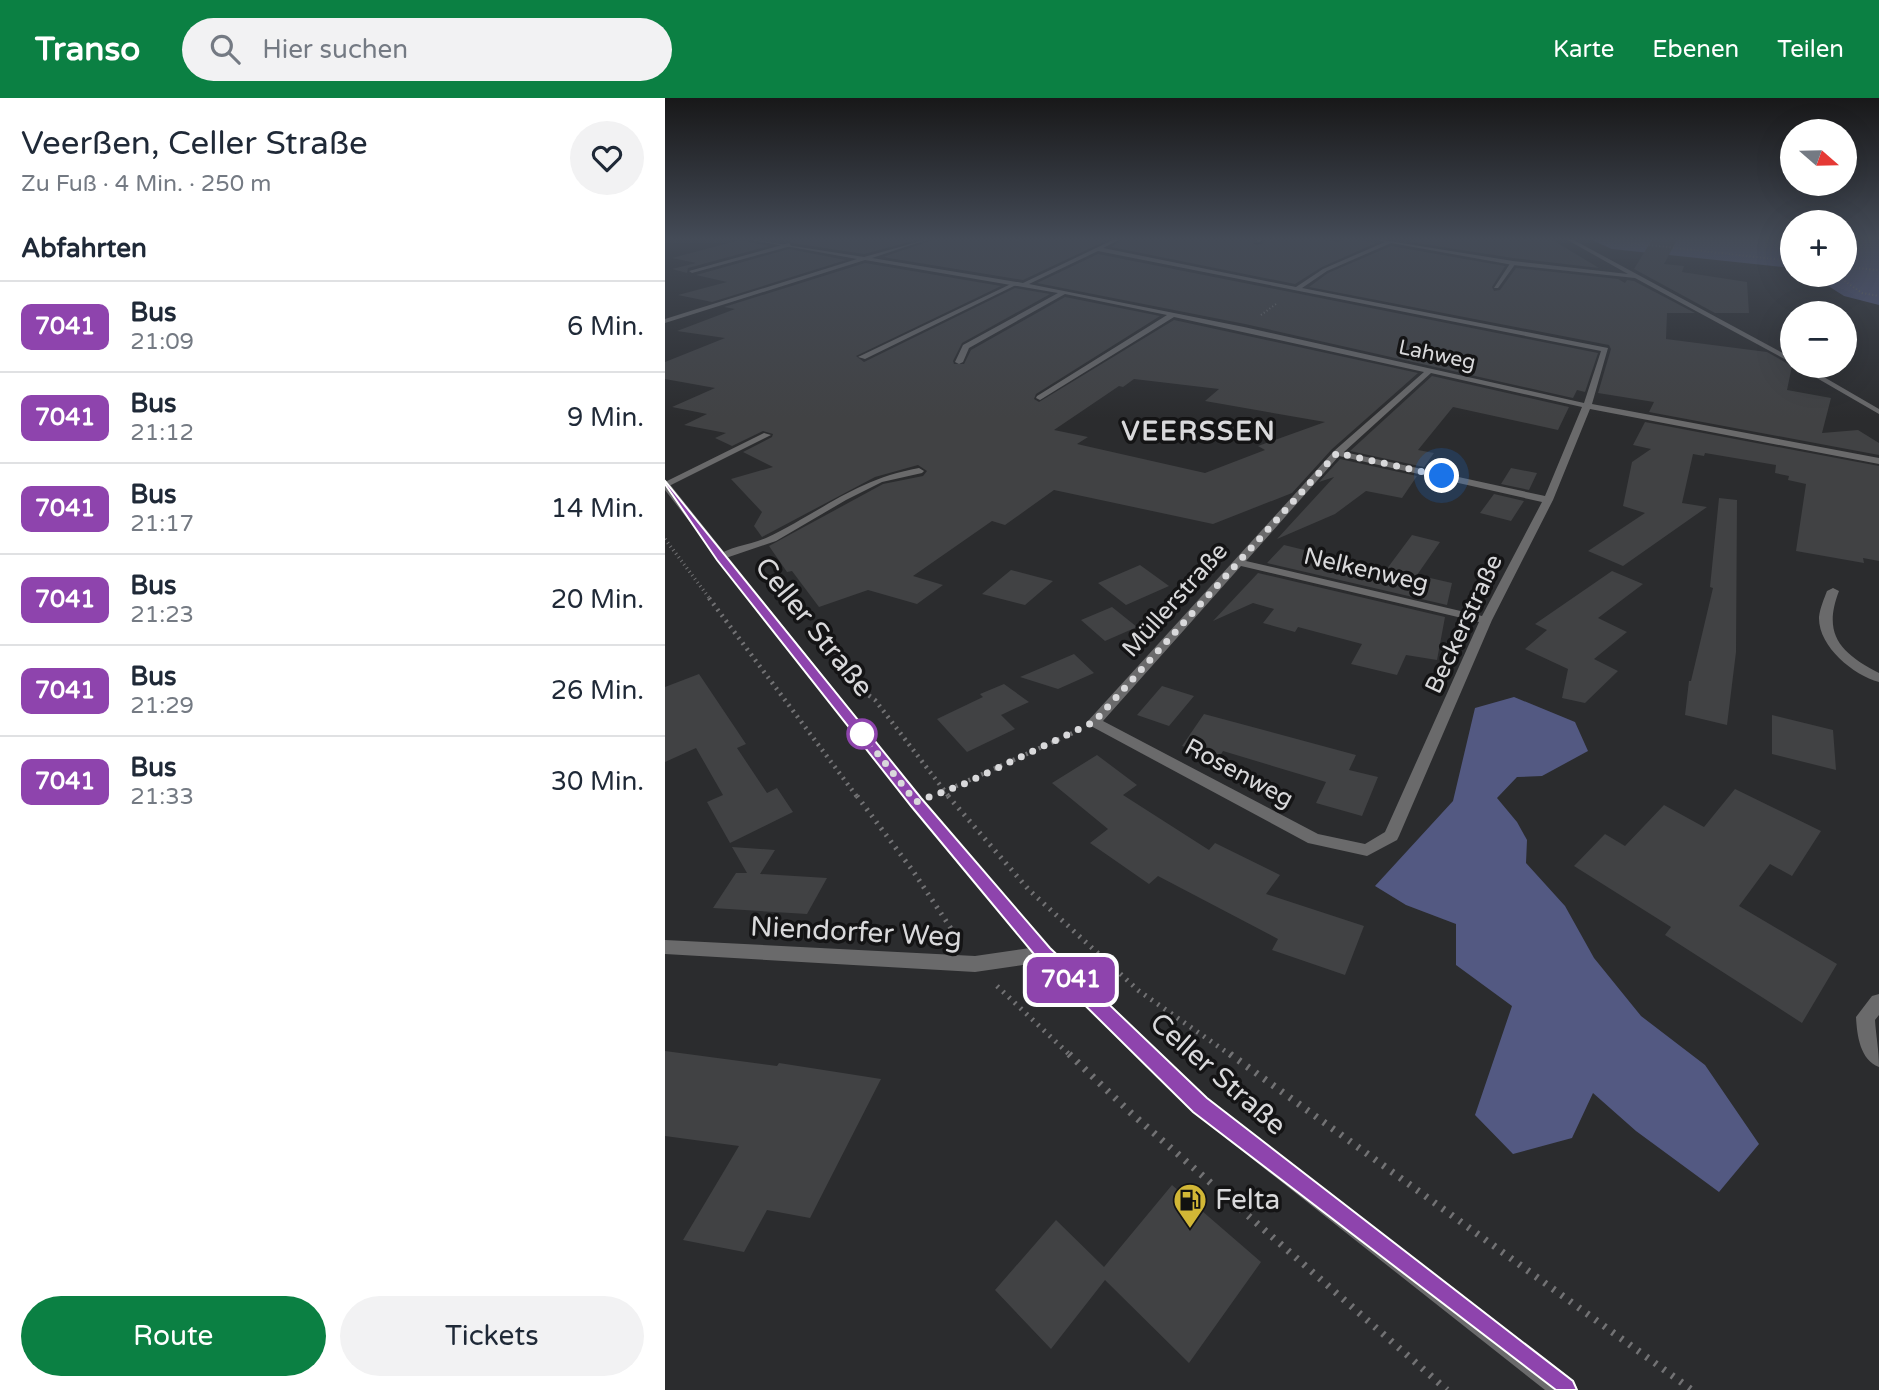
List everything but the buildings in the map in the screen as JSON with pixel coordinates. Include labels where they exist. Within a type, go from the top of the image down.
[{"type":"street","points":[[665,321],[737,298]]},
{"type":"street","points":[[862,357],[990,298]]},
{"type":"street","points":[[959,362],[966,347],[1053,298]]},
{"type":"street","name":"Lahweg","points":[[1095,298],[1587,406],[1879,461]]},
{"type":"street","name":"Beckerstraße","points":[[1344,298],[1605,349],[1587,406],[1548,500],[1486,620],[1391,836],[1367,850]]},
{"type":"street","points":[[1675,298],[1780,355]]},
{"type":"street","points":[[1040,398],[1174,314]]},
{"type":"street","name":"Müllerstraße","points":[[1094,722],[1337,453],[1429,371]]},
{"type":"street","points":[[1821,378],[1879,412]]},
{"type":"street","points":[[665,484],[767,435]]},
{"type":"street","points":[[1337,453],[1548,500]]},
{"type":"street","name":"Celler Straße","points":[[720,557],[771,539],[869,483],[895,473],[919,471]]},
{"type":"street","name":"Celler Straße","points":[[665,484],[916,802],[1044,954],[1200,1105],[1565,1390]]},
{"type":"street","name":"Nelkenweg","points":[[1237,562],[1486,620]]},
{"type":"street","points":[[1833,591],[1824,620],[1835,646],[1860,669],[1879,678]]},
{"type":"street","name":"Rosenweg","points":[[1094,722],[1314,839],[1367,850]]},
{"type":"street","name":"Niendorfer Weg","points":[[665,947],[975,964],[1044,954]]},
{"type":"street","points":[[1879,1002],[1865,1017],[1867,1039],[1879,1058]]},
{"type":"path","points":[[1244,329],[1284,298]]},
{"type":"path","points":[[665,539],[913,871],[975,964],[1131,1113],[1447,1390]]},
{"type":"path","points":[[843,676],[875,699],[944,791],[1029,890],[1139,991],[1692,1390]]},
{"type":"path","points":[[916,802],[1037,751],[1094,722]]},
{"type":"shaded area","points":[[1853,298],[1879,298],[1879,305]]},
{"type":"shaded area","points":[[1514,697],[1575,722],[1588,751],[1542,776],[1517,777],[1497,798],[1517,822],[1527,840],[1526,863],[1565,906],[1594,958],[1641,1016],[1705,1065],[1759,1144],[1719,1192],[1636,1131],[1593,1093],[1572,1138],[1513,1154],[1475,1115],[1512,1006],[1456,965],[1456,924],[1406,905],[1375,886],[1453,801],[1475,708]]},
{"type":"bus line","name":"7041","points":[[665,484],[916,802],[1044,954],[1200,1105],[1565,1390]]},
{"type":"place","name":"Felta","points":[[1190,1230]]},
{"type":"district","name":"VEERSSEN","points":[[1199,431]]},
{"type":"route","points":[[862,734],[916,802],[964,784],[1094,722],[1337,453],[1442,476]]}]
